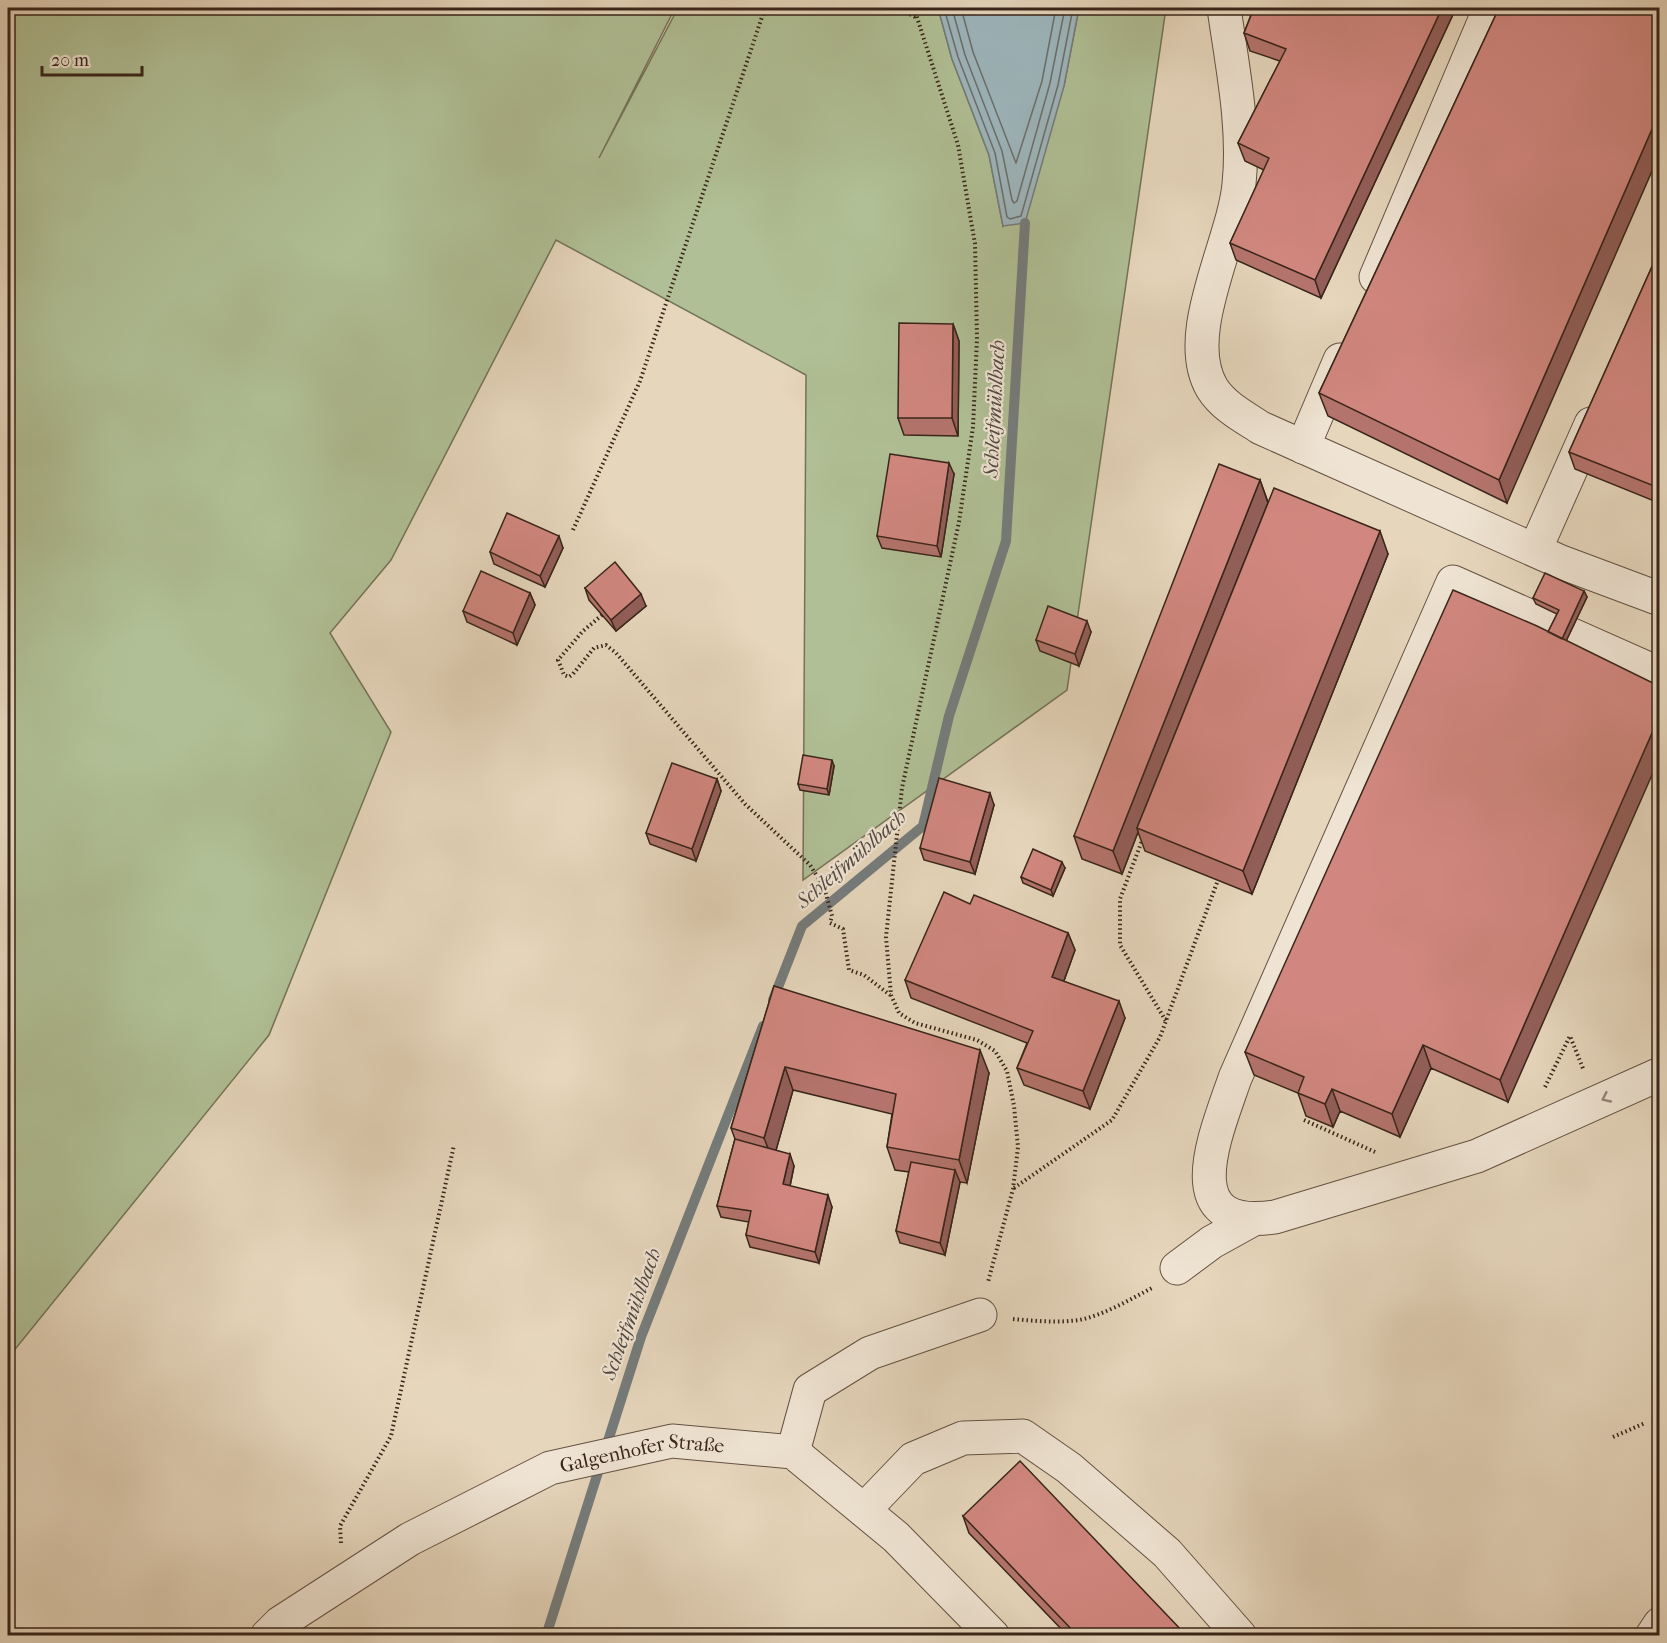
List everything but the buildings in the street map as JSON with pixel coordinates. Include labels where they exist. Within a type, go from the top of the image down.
[{"type":"street","points":[[1224,8],[1240,150],[1239,185],[1209,294],[1203,367],[1213,388],[1232,410],[1261,428],[1535,550],[1659,599]]},
{"type":"street","points":[[1364,304],[1490,8]]},
{"type":"street","points":[[1303,447],[1350,337]]},
{"type":"street","points":[[1535,550],[1602,398]]},
{"type":"street","points":[[1250,1221],[1232,1216],[1217,1207],[1210,1194],[1213,1146],[1223,1112],[1235,1078],[1453,582],[1659,674]]},
{"type":"street","points":[[1177,1268],[1212,1242],[1250,1221],[1285,1214],[1477,1156],[1659,1074]]},
{"type":"street","points":[[980,1315],[870,1353],[810,1390],[793,1452],[896,1537],[993,1635]]},
{"type":"street","points":[[864,1510],[913,1459],[963,1438],[1023,1436],[1069,1468],[1167,1553],[1240,1635]]},
{"type":"street","name":"Galgenhofer Straße","points":[[267,1635],[280,1623],[410,1539],[550,1468],[672,1441],[793,1452]]},
{"type":"street","points":[[1652,1635],[1659,1624]]},
{"type":"path","points":[[573,530],[640,381],[765,8]]},
{"type":"path","points":[[898,8],[918,19]]},
{"type":"path","points":[[914,8],[958,144],[975,244],[977,339],[972,427],[959,522],[902,788],[886,937],[891,995],[899,1013],[915,1023],[977,1040],[995,1051],[1007,1071],[1014,1106],[1018,1147],[1013,1189],[980,1315],[1045,1322],[1080,1319],[1153,1288],[1177,1268]]},
{"type":"path","points":[[602,615],[566,648],[558,660],[564,675],[569,677],[594,648],[606,645],[648,688],[745,804],[810,865],[824,886],[832,916],[830,923],[843,929],[850,959],[849,970],[864,975],[891,995]]},
{"type":"path","points":[[1148,828],[1120,899],[1120,945],[1166,1021]]},
{"type":"path","points":[[1013,1189],[1112,1120],[1160,1037],[1218,880]]},
{"type":"path","points":[[1520,1138],[1570,1036],[1585,1075]]},
{"type":"path","points":[[1304,1120],[1419,1173]]},
{"type":"path","points":[[358,1573],[341,1553],[340,1526],[391,1436],[454,1145]]},
{"type":"path","points":[[1613,1437],[1645,1424]]},
{"type":"green space","points":[[8,8],[675,8],[599,158],[678,8],[938,8],[952,59],[989,155],[1003,226],[1064,86],[1079,8],[1166,8],[1067,690],[803,880],[806,375],[556,240],[391,560],[330,633],[391,732],[269,1035],[8,1358]]},
{"type":"water","points":[[938,8],[1079,8],[1064,86],[1025,223],[1003,226],[989,155],[952,59]]},
{"type":"waterway","name":"Schleifmühlbach","points":[[773,1000],[802,926],[923,826],[949,716],[1006,541],[1025,223]]},
{"type":"waterway","name":"Schleifmühlbach","points":[[546,1636],[641,1337],[763,1026]]}]
